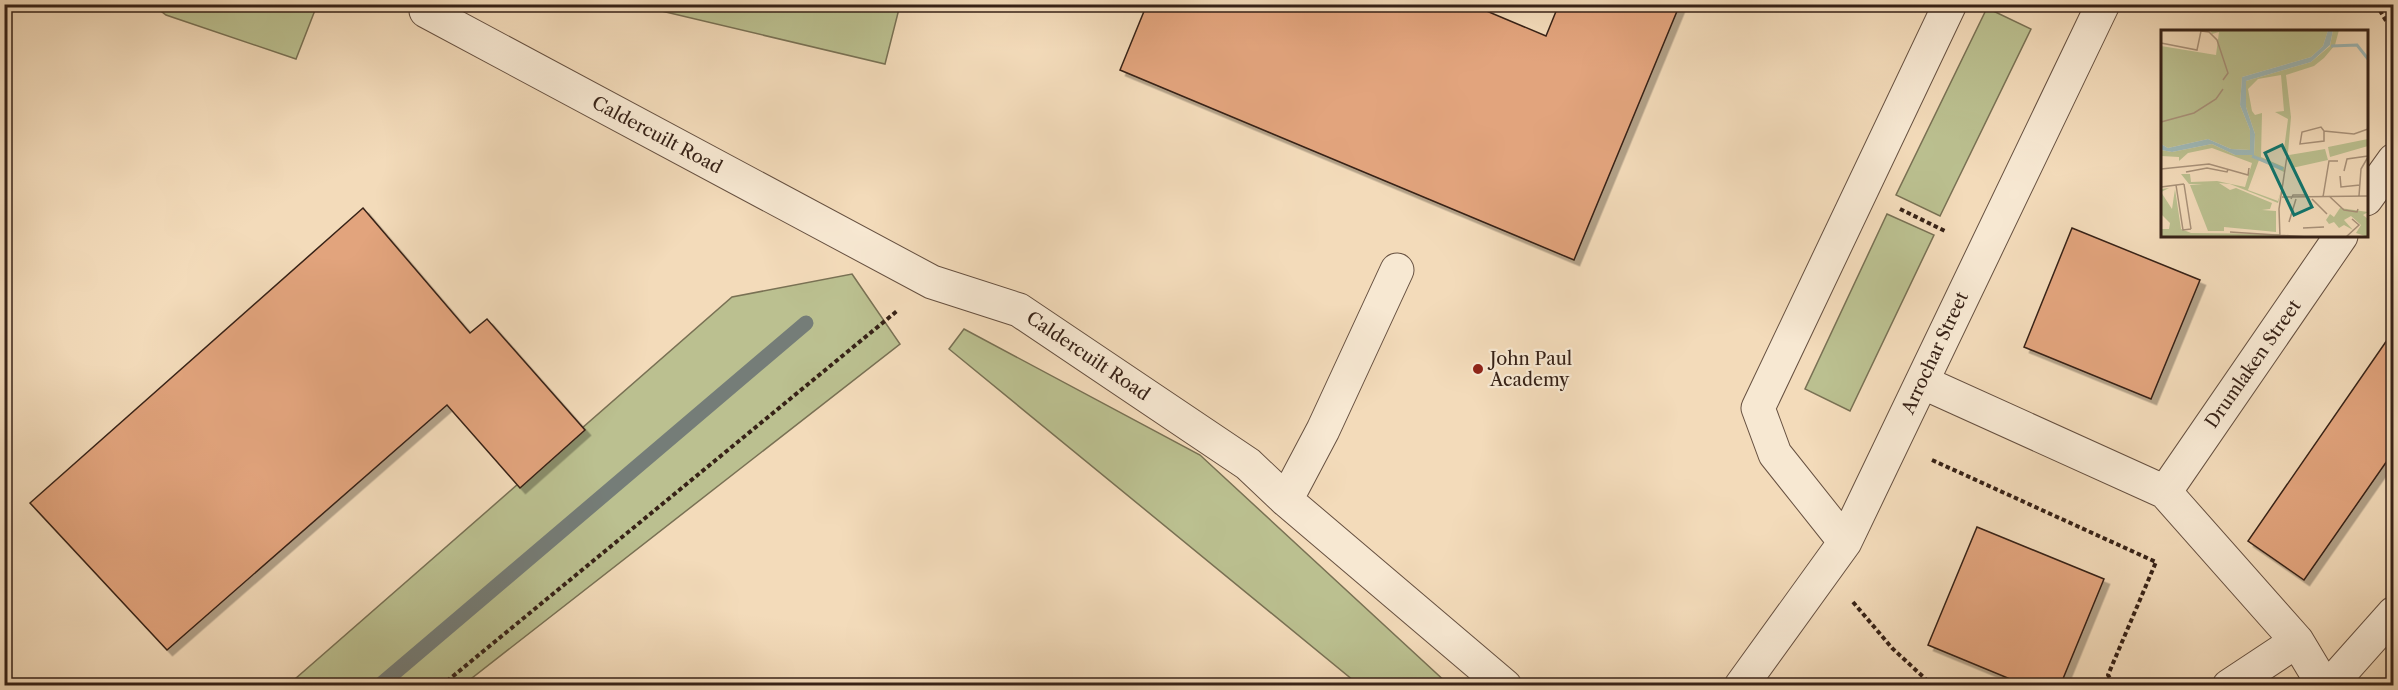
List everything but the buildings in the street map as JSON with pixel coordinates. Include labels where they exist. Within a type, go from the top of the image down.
[{"type":"street","points":[[1845,542],[1775,454],[1758,408],[1950,4]]},
{"type":"street","name":"Arrochar Street","points":[[1741,686],[1845,542],[2103,4]]},
{"type":"street","name":"Caldercuilt Road","points":[[426,11],[932,282],[1019,310],[1248,464],[1286,500],[1505,686]]},
{"type":"street","points":[[2368,198],[2394,160]]},
{"type":"street","name":"Drumlaken Street","points":[[2165,492],[2340,237]]},
{"type":"street","points":[[1286,500],[1323,430],[1397,270]]},
{"type":"street","points":[[1922,382],[2165,492],[2297,641],[2324,686]]},
{"type":"street","points":[[2329,686],[2394,613]]},
{"type":"street","points":[[2229,686],[2297,641]]},
{"type":"path","points":[[2376,4],[2394,34]]},
{"type":"path","points":[[1861,191],[1984,250]]},
{"type":"path","points":[[441,686],[932,282]]},
{"type":"path","points":[[1893,442],[2156,562],[2108,675],[2115,686]]},
{"type":"path","points":[[1826,569],[1892,648],[1934,686]]},
{"type":"green space","points":[[900,4],[885,64],[636,5]]},
{"type":"green space","points":[[153,5],[317,5],[296,59],[166,15]]},
{"type":"green space","points":[[1987,8],[2031,29],[1940,216],[1896,195]]},
{"type":"green space","points":[[1887,214],[1934,235],[1850,411],[1805,389]]},
{"type":"green space","points":[[852,274],[900,344],[463,685],[287,686],[732,297]]},
{"type":"green space","points":[[964,329],[1200,455],[1449,685],[1359,685],[949,349]]},
{"type":"waterway","points":[[379,686],[806,323]]},
{"type":"place","name":"John Paul Academy","points":[[1478,369]]}]
